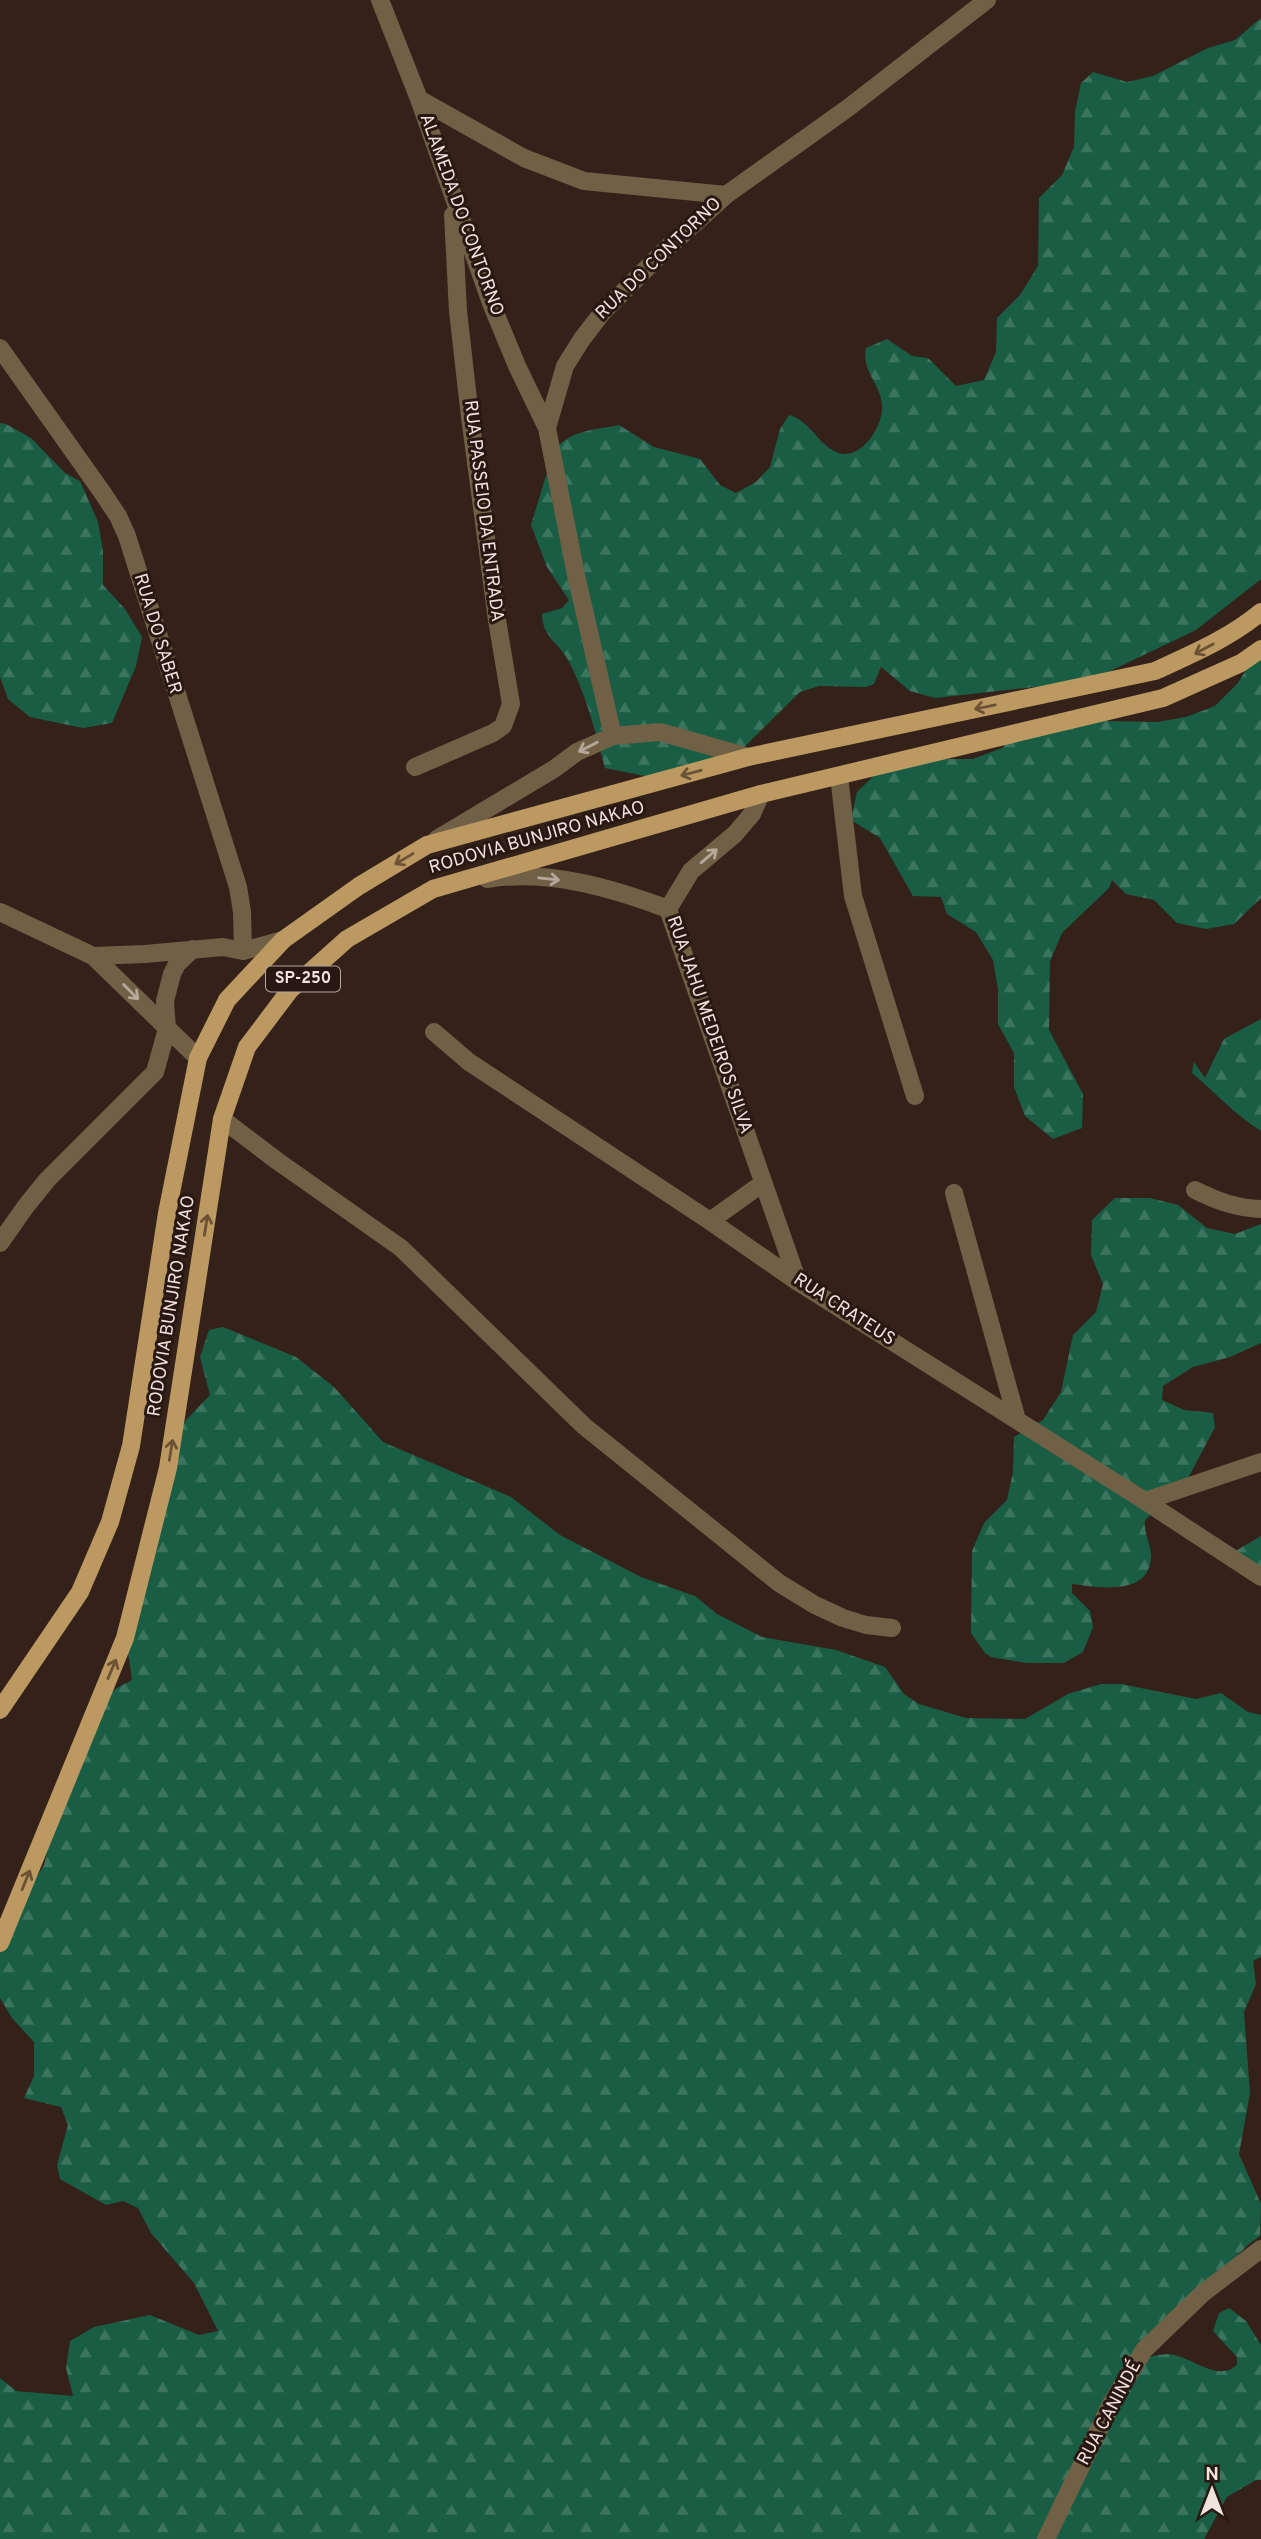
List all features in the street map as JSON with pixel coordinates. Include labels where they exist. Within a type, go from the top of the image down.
[{"type":"main road","name":"RODOVIA BUNJIRO NAKAO","points":[[0,1710],[80,1592],[110,1522],[131,1446],[167,1213],[198,1058],[227,1000],[283,940],[359,886],[427,845],[748,757],[1156,671],[1202,650],[1247,624],[1261,612]]},
{"type":"main road","name":"RODOVIA BUNJIRO NAKAO","points":[[2,1936],[125,1638],[168,1468],[222,1119],[247,1047],[290,990],[347,939],[433,889],[761,794],[1163,698],[1241,663],[1261,649]]},
{"type":"street","name":"ALAMEDA DO CONTORNO","points":[[380,0],[517,366],[547,428]]},
{"type":"street","points":[[726,195],[848,108],[988,0]]},
{"type":"street","name":"RUA DO CONTORNO","points":[[419,99],[524,158],[584,180],[726,195]]},
{"type":"street","name":"RUA DO CONTORNO","points":[[547,428],[565,366],[602,313],[689,226],[726,195]]},
{"type":"street","name":"RUA PASSEIO DA ENTRADA","points":[[415,766],[493,733],[503,726],[511,704],[498,633],[470,417],[458,311],[452,197]]},
{"type":"street","name":"RUA DO SABER","points":[[0,348],[102,492],[127,536],[238,887],[243,920],[243,951]]},
{"type":"street","points":[[547,428],[576,575],[613,736]]},
{"type":"street","points":[[427,845],[554,769],[577,752],[613,736],[660,732],[748,757]]},
{"type":"street","points":[[839,776],[853,896],[915,1096]]},
{"type":"street","name":"RUA JAHU MEDEIROS SILVA","points":[[761,794],[752,814],[735,834],[691,871],[668,909],[798,1282]]},
{"type":"street","points":[[433,889],[506,876],[549,878],[614,889],[668,909]]},
{"type":"street","points":[[0,912],[93,956],[198,1058]]},
{"type":"street","points":[[93,956],[223,947],[243,951],[283,940]]},
{"type":"street","points":[[0,1243],[47,1180],[155,1072],[167,1029],[164,1001],[172,974],[177,964],[193,949]]},
{"type":"street","name":"RUA CRATEUS","points":[[434,1032],[470,1062],[798,1282],[1261,1577]]},
{"type":"street","points":[[222,1119],[401,1248],[584,1426],[779,1583],[843,1618],[866,1625],[892,1628]]},
{"type":"street","points":[[710,1221],[763,1184]]},
{"type":"street","points":[[1195,1190],[1224,1204],[1245,1209],[1261,1209]]},
{"type":"street","points":[[954,1193],[1017,1420]]},
{"type":"street","points":[[1145,1501],[1261,1462]]},
{"type":"street","name":"RUA CANINDÉ","points":[[1045,2539],[1111,2404],[1144,2350],[1203,2293],[1261,2249]]},
{"type":"green space","points":[[1261,18],[1261,579],[1196,630],[1106,673],[1071,683],[935,698],[910,691],[881,667],[874,684],[866,687],[819,686],[800,692],[721,770],[675,782],[605,768],[580,686],[568,660],[543,622],[542,614],[562,608],[569,600],[547,567],[531,525],[553,453],[559,445],[582,432],[619,425],[654,447],[700,459],[720,485],[736,493],[756,482],[770,467],[780,429],[789,415],[802,422],[836,452],[854,452],[869,440],[879,423],[882,405],[866,364],[866,348],[887,339],[912,356],[928,358],[956,386],[984,380],[996,352],[997,318],[1020,295],[1038,266],[1039,198],[1062,175],[1074,147],[1075,112],[1081,83],[1093,72],[1127,82],[1153,76],[1208,48],[1235,40]]},
{"type":"green space","points":[[0,423],[31,438],[65,473],[80,481],[98,522],[103,551],[103,585],[125,609],[142,637],[136,666],[112,723],[83,728],[30,717],[8,699],[0,677]]},
{"type":"green space","points":[[1261,650],[1261,898],[1234,924],[1206,929],[1177,923],[1154,900],[1126,894],[1112,880],[1109,888],[1062,933],[1050,961],[1049,1030],[1083,1094],[1082,1128],[1053,1139],[1025,1116],[1014,1087],[1014,1053],[998,1024],[998,989],[993,960],[976,932],[947,914],[941,897],[913,896],[880,838],[851,820],[857,792],[881,769],[938,759],[973,759],[1002,748],[1025,726],[1054,720],[1157,722],[1186,717],[1215,706],[1238,683]]},
{"type":"green space","points":[[1261,1019],[1261,1131],[1192,1073],[1194,1062],[1205,1078],[1224,1039]]},
{"type":"green space","points":[[1115,1198],[1150,1198],[1178,1205],[1207,1228],[1235,1234],[1261,1224],[1261,1343],[1230,1357],[1193,1367],[1163,1386],[1162,1400],[1184,1410],[1213,1413],[1215,1427],[1185,1484],[1145,1520],[1151,1558],[1148,1570],[1141,1579],[1120,1587],[1072,1584],[1072,1593],[1090,1611],[1093,1627],[1083,1652],[1064,1663],[1026,1663],[991,1657],[971,1633],[972,1551],[984,1523],[1007,1500],[1013,1472],[1014,1437],[1043,1420],[1061,1392],[1073,1335],[1096,1312],[1103,1284],[1091,1255],[1092,1220]]},
{"type":"green space","points":[[223,1327],[296,1357],[334,1387],[383,1442],[511,1497],[560,1535],[641,1577],[695,1596],[717,1614],[762,1637],[836,1650],[885,1667],[904,1694],[919,1704],[966,1718],[1025,1719],[1068,1694],[1101,1684],[1121,1684],[1196,1699],[1221,1693],[1248,1712],[1261,1715],[1261,1957],[1253,1961],[1256,1984],[1244,2012],[1250,2093],[1239,2154],[1261,2204],[1260,2236],[1211,2281],[1136,2360],[1169,2354],[1212,2370],[1229,2370],[1237,2365],[1237,2357],[1213,2331],[1219,2313],[1229,2308],[1246,2321],[1261,2345],[1261,2480],[1256,2480],[1227,2497],[1204,2539],[0,2539],[0,2378],[16,2391],[73,2396],[66,2368],[70,2341],[94,2327],[150,2315],[199,2335],[218,2331],[194,2283],[151,2233],[138,2208],[123,2201],[106,2205],[60,2179],[57,2165],[68,2125],[61,2107],[24,2098],[34,2076],[34,2042],[12,2018],[0,1998],[0,1937],[44,1865],[57,1807],[101,1708],[115,1689],[132,1680],[128,1651],[132,1624],[149,1580],[174,1447],[186,1420],[210,1395],[200,1357],[209,1330]]},
{"type":"green space","points":[[1261,1536],[1261,1578],[1234,1552]]}]
